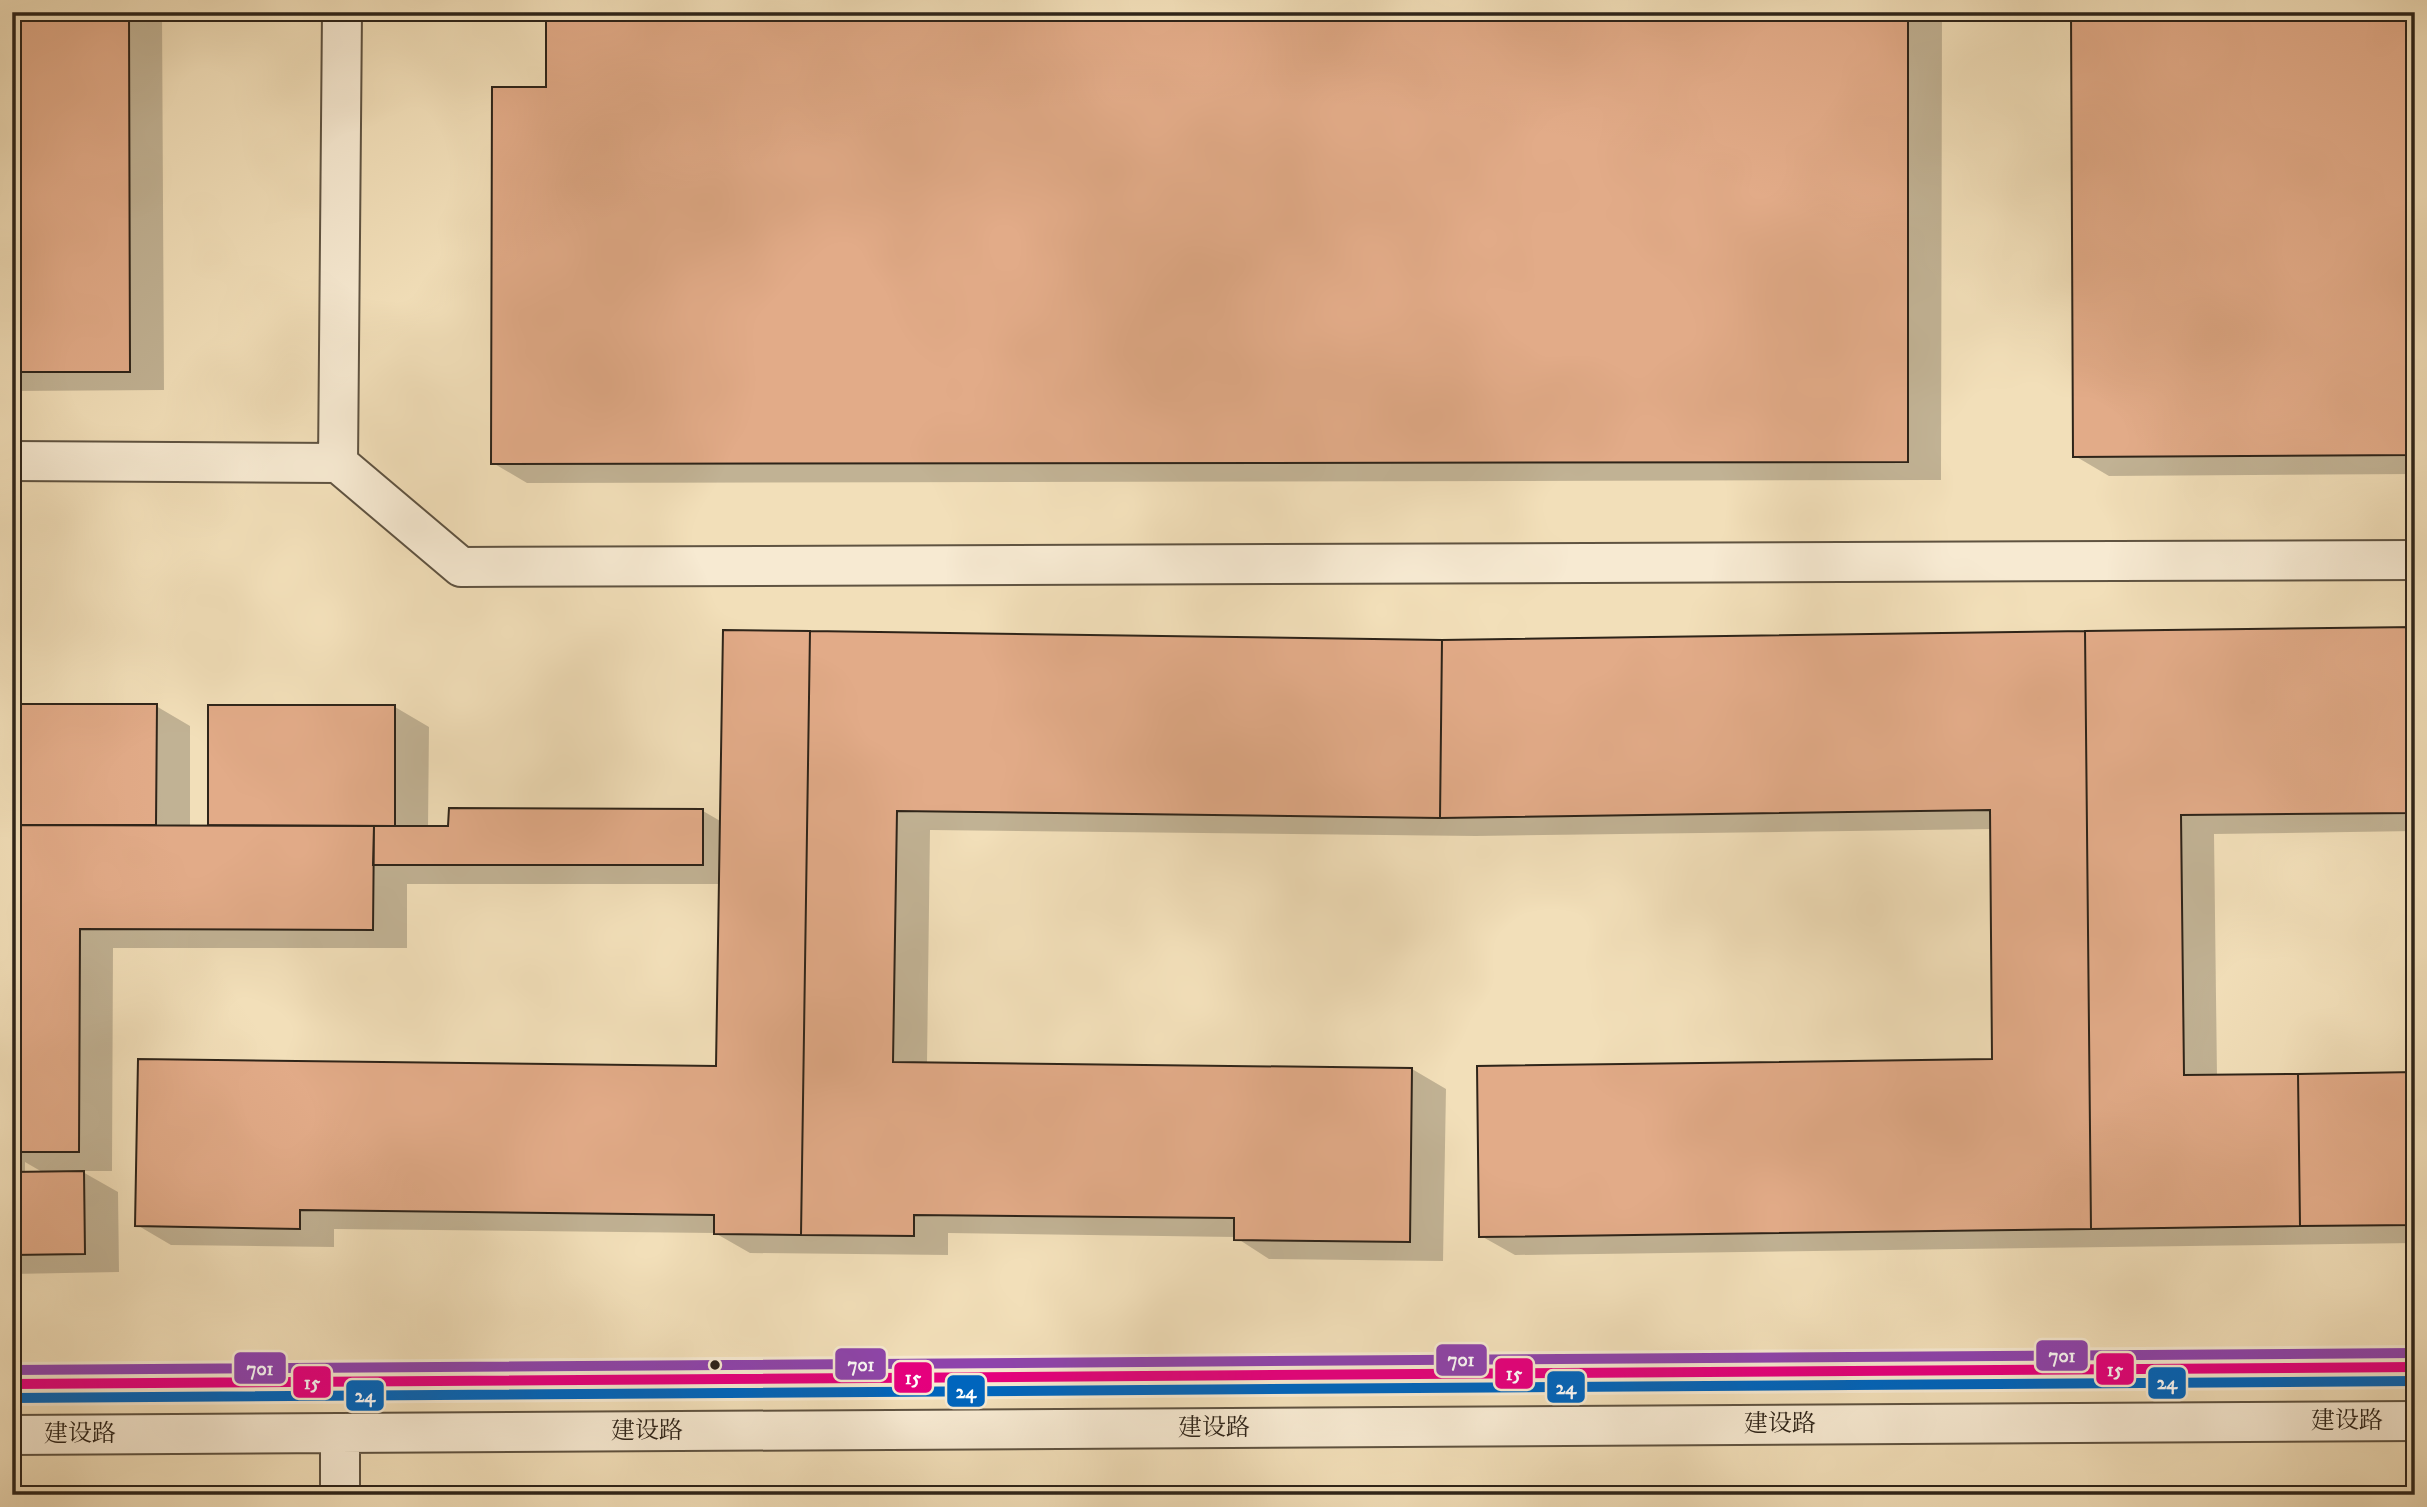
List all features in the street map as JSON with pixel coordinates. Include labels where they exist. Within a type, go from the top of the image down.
[{"type":"street","points":[[338,463],[342,12]]},
{"type":"street","points":[[12,461],[338,463],[461,567],[2415,560]]},
{"type":"street","name":"建设路","points":[[12,1384],[2415,1367]]},
{"type":"street","name":"建设路","points":[[12,1435],[2415,1421]]},
{"type":"street","points":[[340,1433],[340,1495]]},
{"type":"building","points":[[12,12],[129,12],[130,372],[12,372]]},
{"type":"building","points":[[546,12],[1908,12],[1908,462],[491,464],[492,87],[546,87]]},
{"type":"building","points":[[2071,12],[2415,12],[2415,455],[2073,457]]},
{"type":"building","points":[[2415,627],[2415,813],[2181,815],[2184,1075],[2298,1074],[2300,1226],[2091,1229],[2085,631]]},
{"type":"building","points":[[723,630],[810,631],[801,1235],[714,1234],[714,1215],[300,1210],[300,1229],[135,1226],[138,1059],[716,1066]]},
{"type":"building","points":[[810,631],[1442,640],[1440,818],[897,811],[893,1062],[1412,1068],[1410,1242],[1234,1240],[1234,1218],[914,1215],[914,1236],[801,1235]]},
{"type":"building","points":[[2085,631],[2091,1229],[1479,1237],[1477,1066],[1992,1059],[1990,810],[1440,818],[1442,640]]},
{"type":"building","points":[[12,704],[157,704],[156,825],[12,825]]},
{"type":"building","points":[[208,705],[395,705],[395,826],[208,825]]},
{"type":"building","points":[[449,808],[703,809],[703,865],[373,865],[374,826],[448,826]]},
{"type":"building","points":[[12,825],[374,826],[373,930],[80,929],[79,1152],[12,1152]]},
{"type":"building","points":[[2415,1072],[2415,1225],[2300,1226],[2298,1074]]},
{"type":"building","points":[[84,1171],[85,1254],[12,1255],[12,1172]]},
{"type":"transit line","name":"701","points":[[12,1370],[2415,1353]]},
{"type":"transit line","name":"15","points":[[12,1384],[2415,1367]]},
{"type":"transit line","name":"24","points":[[12,1398],[2415,1381]]}]
